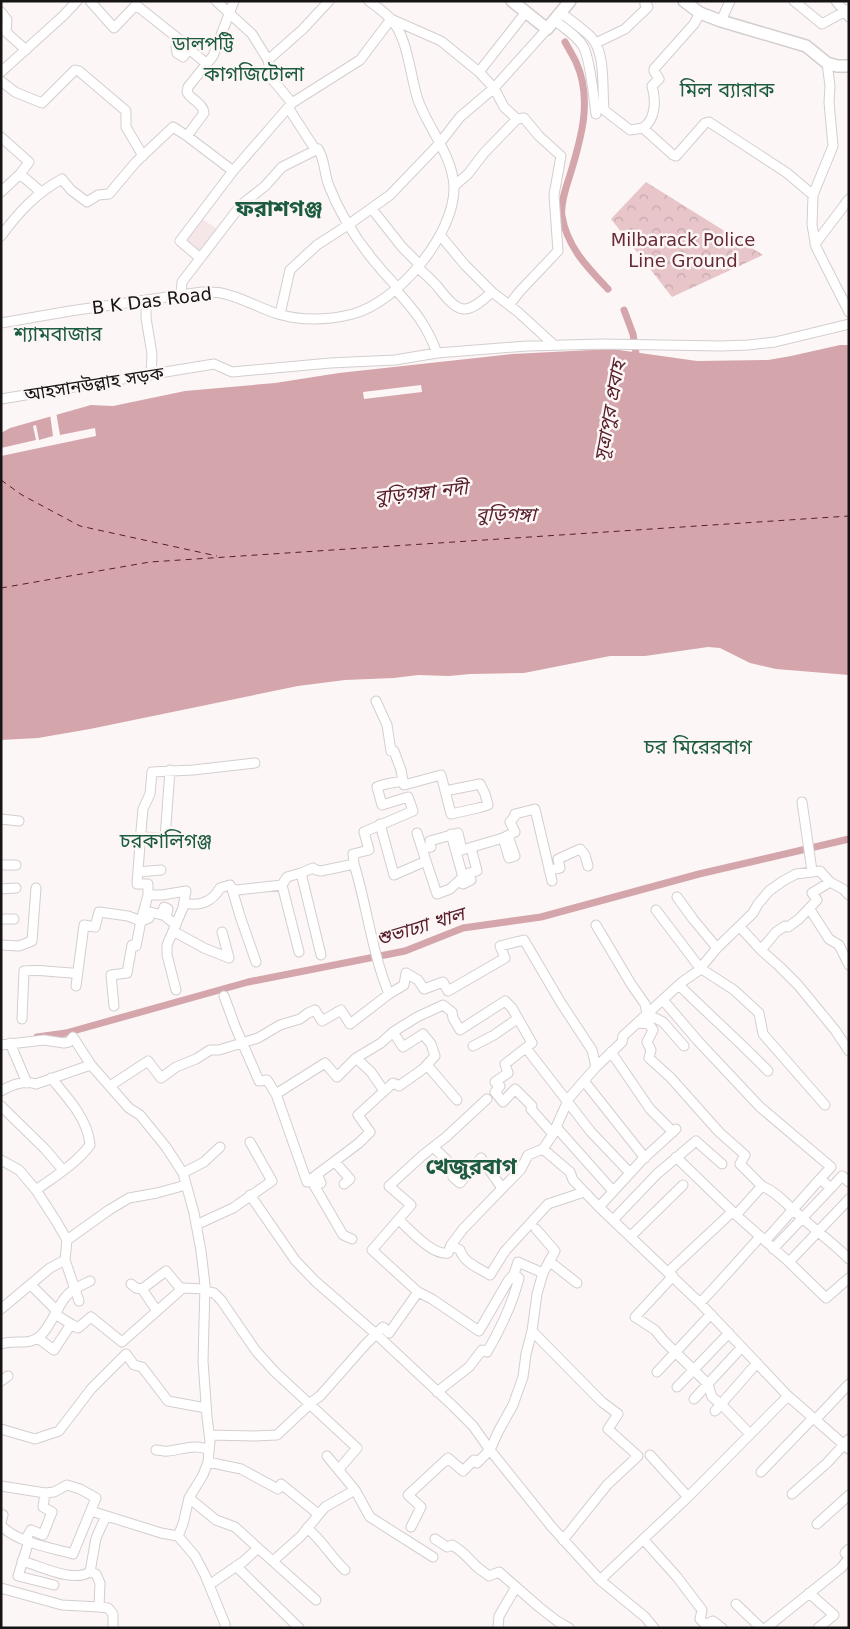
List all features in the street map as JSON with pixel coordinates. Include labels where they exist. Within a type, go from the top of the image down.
[{"type":"main road","points":[[512,1],[526,12],[554,20],[570,1]]},
{"type":"main road","points":[[684,1],[700,13],[721,21],[806,46],[838,65]]},
{"type":"street","points":[[1,72],[77,1]]},
{"type":"street","points":[[90,1],[114,28],[136,5],[180,40],[176,47],[177,53],[183,57],[189,49],[207,64]]},
{"type":"street","points":[[216,1],[252,34],[268,60],[272,79],[315,149],[319,150],[328,184],[348,225],[372,261],[397,289],[429,332],[437,353]]},
{"type":"street","points":[[188,136],[204,113],[202,107],[189,96],[187,92],[188,87],[213,56],[231,14],[234,1]]},
{"type":"street","points":[[369,1],[391,19],[442,41],[479,72],[494,88],[504,107],[517,119]]},
{"type":"street","points":[[596,43],[626,29],[648,8],[647,1]]},
{"type":"street","points":[[721,21],[730,1]]},
{"type":"street","points":[[794,1],[821,23],[847,12],[836,1]]},
{"type":"street","points":[[268,60],[303,29],[329,2]]},
{"type":"street","points":[[1,12],[7,20],[6,32],[26,50]]},
{"type":"street","points":[[479,72],[526,12]]},
{"type":"street","points":[[554,20],[591,37],[596,43],[602,70],[604,110],[630,130],[643,128],[648,125],[653,114],[654,93],[652,86],[659,79],[654,68],[694,24],[700,13]]},
{"type":"street","points":[[200,258],[180,241],[233,171],[290,106],[360,60],[391,19]]},
{"type":"street","name":"B K Das Road","points":[[1,323],[202,292],[222,293],[280,314],[326,319],[355,313],[374,304],[397,289],[440,235],[452,206],[454,186],[447,159],[422,109],[401,39],[391,19]]},
{"type":"street","points":[[280,314],[290,270],[317,245],[372,209],[390,194],[439,144],[460,117],[494,88],[554,20]]},
{"type":"street","points":[[554,20],[573,35],[584,47],[592,83],[596,114]]},
{"type":"street","points":[[838,65],[830,86],[829,102],[833,146],[813,196],[812,225],[815,244],[849,312]]},
{"type":"street","points":[[1,81],[15,92],[42,104],[77,70],[126,111],[126,127],[143,156]]},
{"type":"street","points":[[454,186],[468,174],[484,153],[517,119],[524,118],[539,136],[561,156],[554,195],[558,251],[509,305]]},
{"type":"street","points":[[643,128],[673,156],[676,156],[705,122],[710,122],[787,173],[813,196]]},
{"type":"street","points":[[1,236],[22,210],[41,192],[62,179],[86,203],[98,195],[108,195],[143,156],[173,127],[188,136],[233,171]]},
{"type":"street","points":[[1,137],[30,162],[1,192]]},
{"type":"street","points":[[181,294],[182,282],[241,205],[265,186],[282,167],[315,149]]},
{"type":"street","points":[[20,174],[41,192]]},
{"type":"street","points":[[815,244],[849,198]]},
{"type":"street","points":[[372,209],[435,284],[446,300],[456,308],[464,310],[472,308],[492,292]]},
{"type":"street","points":[[440,235],[465,265],[492,292],[554,345]]},
{"type":"street","points":[[146,301],[146,318],[152,354],[151,375]]},
{"type":"street","name":"আহসানউল্লাহ সড়ক","points":[[1,399],[214,364],[232,372],[330,363],[395,360],[437,353],[554,345],[679,344],[721,346],[776,342],[849,324]]},
{"type":"street","points":[[376,700],[384,717],[391,751],[394,751],[398,760],[404,785],[441,775],[442,780],[451,814],[488,805],[480,784],[445,791]]},
{"type":"street","points":[[114,1006],[111,974],[127,973],[132,945],[136,946],[148,895],[148,884],[137,884],[143,809],[150,794],[152,772],[193,770],[255,763]]},
{"type":"street","points":[[141,837],[165,838],[170,770]]},
{"type":"street","points":[[421,786],[442,780]]},
{"type":"street","points":[[389,994],[380,972],[353,854],[369,850],[364,832],[413,811],[408,798],[382,805],[377,787],[403,781]]},
{"type":"street","points":[[803,806],[811,868]]},
{"type":"street","points":[[422,848],[431,847],[430,841],[451,834],[458,834],[462,850],[508,836],[514,832],[510,822],[515,814],[535,809],[552,880]]},
{"type":"street","points":[[1,819],[20,821]]},
{"type":"street","points":[[380,824],[394,875],[426,861]]},
{"type":"street","points":[[417,833],[437,894],[450,889],[462,877]]},
{"type":"street","points":[[451,834],[463,884],[471,880],[469,872],[477,871],[471,848]]},
{"type":"street","points":[[508,836],[519,854],[514,856]]},
{"type":"street","points":[[549,870],[560,868],[558,859],[580,849],[585,855],[588,866]]},
{"type":"street","points":[[299,952],[282,885],[287,877],[313,868],[321,871],[354,864]]},
{"type":"street","points":[[1,865],[16,865]]},
{"type":"street","points":[[399,1220],[431,1248],[442,1254],[448,1253],[463,1229],[521,1169],[528,1155],[543,1149],[568,1101],[596,1067],[622,1042],[623,1036],[700,968],[717,948],[754,913],[758,904],[769,891],[796,874],[811,868],[820,871],[830,882],[844,889],[849,895]]},
{"type":"street","points":[[138,872],[161,870]]},
{"type":"street","points":[[301,873],[321,956]]},
{"type":"street","points":[[761,950],[776,932],[785,926],[788,927],[817,900],[812,893],[830,882]]},
{"type":"street","points":[[185,904],[192,905],[208,901],[215,896],[220,888],[230,885],[256,962]]},
{"type":"street","points":[[232,889],[282,885]]},
{"type":"street","points":[[1,889],[16,888]]},
{"type":"street","points":[[1,945],[19,946],[32,941],[36,888]]},
{"type":"street","points":[[76,986],[84,925],[95,927],[99,912],[128,916],[141,921],[149,918],[150,912],[162,915],[164,907],[168,909],[166,917],[176,925],[185,904],[186,891],[148,895]]},
{"type":"street","points":[[677,897],[693,920],[717,948]]},
{"type":"street","points":[[176,990],[167,944],[185,904]]},
{"type":"street","points":[[808,908],[829,939],[839,945],[849,965]]},
{"type":"street","points":[[656,910],[700,968],[734,990],[759,1013],[762,1034],[825,1105]]},
{"type":"street","points":[[1,919],[14,919]]},
{"type":"street","points":[[596,925],[645,1004],[647,1014]]},
{"type":"street","points":[[740,927],[798,985],[835,1030],[849,1051]]},
{"type":"street","points":[[173,931],[204,948],[229,958],[222,932]]},
{"type":"street","points":[[110,1086],[148,1061],[161,1078],[176,1067],[196,1059],[210,1050],[219,1050],[258,1038],[280,1025],[300,1019],[315,1010],[322,1021],[341,1010],[350,1024],[404,985],[406,973],[418,980],[424,988],[443,982],[448,991],[505,958],[500,946],[524,940],[561,1003],[592,1050],[596,1067]]},
{"type":"street","points":[[22,1019],[24,972],[53,970],[60,973],[77,973]]},
{"type":"street","points":[[679,985],[708,1015],[742,1043],[768,1071]]},
{"type":"street","points":[[224,996],[259,1081],[267,1080],[276,1094],[309,1181],[343,1235],[352,1239]]},
{"type":"street","points":[[663,1000],[698,1041],[760,1107],[831,1166],[792,1210],[736,1264],[700,1303]]},
{"type":"street","points":[[276,1094],[325,1063],[336,1077],[356,1058],[381,1044],[393,1032],[417,1017],[443,1005],[452,1012],[453,1018],[460,1030],[505,1001],[512,1008],[532,1043],[505,1064],[508,1073],[496,1082],[500,1086],[495,1092],[503,1102],[515,1089],[532,1106],[531,1109],[613,1191]]},
{"type":"street","points":[[647,1014],[663,1022],[684,1046]]},
{"type":"street","points":[[473,1046],[494,1035],[517,1019]]},
{"type":"street","points":[[638,1023],[649,1024],[653,1030],[647,1042],[652,1050],[649,1058],[671,1078],[720,1132],[745,1155],[740,1164],[762,1186],[772,1190],[792,1210],[831,1241],[849,1259]]},
{"type":"street","points":[[309,1181],[370,1132],[358,1115],[393,1083],[398,1086],[436,1056],[431,1044],[423,1034],[403,1047],[393,1032]]},
{"type":"street","points":[[28,1083],[6,1044],[44,1040],[64,1043],[69,1042],[73,1037],[90,1065],[129,1108],[140,1115],[183,1173],[201,1252],[205,1324],[203,1361],[210,1435],[208,1462],[203,1475],[189,1498],[178,1536]]},
{"type":"street","points":[[526,1048],[591,1132],[630,1173]]},
{"type":"street","points":[[599,1207],[630,1173],[675,1130],[650,1109],[611,1052]]},
{"type":"street","points":[[356,1058],[371,1072],[384,1091]]},
{"type":"street","points":[[2,1090],[12,1085],[36,1084],[90,1065]]},
{"type":"street","points":[[427,1065],[457,1100]]},
{"type":"street","points":[[36,1190],[63,1170],[90,1145],[88,1129],[72,1103],[52,1078]]},
{"type":"street","points":[[584,1081],[645,1158]]},
{"type":"street","points":[[487,1099],[389,1186],[411,1205],[372,1250],[418,1292],[432,1299],[479,1332],[508,1281],[514,1274],[518,1262],[543,1273]]},
{"type":"street","points":[[1,1106],[46,1149],[63,1170]]},
{"type":"street","points":[[613,1220],[656,1174],[696,1141],[722,1164]]},
{"type":"street","points":[[196,1225],[233,1208],[272,1182],[250,1142]]},
{"type":"street","points":[[183,1173],[204,1162],[220,1147]]},
{"type":"street","points":[[434,1147],[449,1162],[456,1173],[453,1177],[460,1183],[481,1158],[502,1188]]},
{"type":"street","points":[[543,1149],[570,1172],[573,1180],[584,1192],[632,1236],[711,1314],[788,1396],[847,1444],[792,1494]]},
{"type":"street","points":[[676,1157],[734,1214],[789,1262],[826,1298],[849,1278]]},
{"type":"street","points":[[1,1160],[19,1170],[36,1190],[56,1220],[66,1240],[66,1260],[79,1301]]},
{"type":"street","points":[[335,1162],[350,1179],[344,1184]]},
{"type":"street","points":[[309,1181],[318,1176],[321,1183]]},
{"type":"street","points":[[773,1249],[842,1176],[849,1182]]},
{"type":"street","points":[[820,1179],[831,1188]]},
{"type":"street","points":[[632,1236],[683,1184]]},
{"type":"street","points":[[66,1240],[129,1198],[157,1194],[186,1185]]},
{"type":"street","points":[[750,1434],[712,1397],[708,1384],[674,1352],[655,1330],[635,1316],[670,1274],[762,1186]]},
{"type":"street","points":[[452,1245],[460,1250],[462,1257],[469,1263],[490,1275],[505,1251],[548,1204],[584,1192]]},
{"type":"street","points":[[250,1195],[295,1260],[315,1281],[376,1334],[473,1426],[527,1498],[563,1540],[600,1580],[645,1617],[654,1628]]},
{"type":"street","points":[[789,1262],[849,1199]]},
{"type":"street","points":[[411,1527],[421,1507],[408,1495],[448,1458],[463,1471],[474,1460],[477,1462],[490,1450],[513,1405],[523,1377],[537,1294],[543,1273],[555,1251],[536,1229]]},
{"type":"street","points":[[1,1309],[31,1286],[50,1268],[66,1260]]},
{"type":"street","points":[[549,1261],[577,1283]]},
{"type":"street","points":[[142,1289],[166,1271],[182,1289]]},
{"type":"street","points":[[437,1392],[468,1367],[482,1350],[486,1352],[502,1327],[519,1278],[514,1274]]},
{"type":"street","points":[[1,1344],[6,1342],[28,1342],[38,1339],[46,1331],[64,1297],[74,1289],[90,1281]]},
{"type":"street","points":[[131,1284],[136,1288],[142,1289],[157,1311]]},
{"type":"street","points":[[31,1286],[56,1313],[71,1324],[78,1328],[92,1317],[122,1342],[182,1289],[188,1287],[214,1293],[221,1300],[256,1351],[275,1372],[357,1448],[339,1470]]},
{"type":"street","points":[[210,1435],[277,1435],[310,1403],[320,1396],[383,1327],[389,1333],[418,1292]]},
{"type":"street","points":[[656,1372],[711,1314]]},
{"type":"street","points":[[38,1339],[54,1350],[71,1324]]},
{"type":"street","points":[[532,1331],[602,1402],[618,1414],[608,1429],[638,1456],[607,1485],[563,1540]]},
{"type":"street","points":[[677,1387],[729,1333]]},
{"type":"street","points":[[694,1399],[742,1347]]},
{"type":"street","points":[[1,1429],[35,1439],[59,1431],[91,1389],[126,1354],[134,1365],[142,1367],[168,1401],[206,1408]]},
{"type":"street","points":[[715,1411],[757,1362]]},
{"type":"street","points":[[761,1472],[849,1384]]},
{"type":"street","points":[[600,1580],[688,1497],[788,1396]]},
{"type":"street","points":[[156,1450],[168,1452],[187,1447],[204,1447],[208,1450]]},
{"type":"street","points":[[650,1455],[688,1497]]},
{"type":"street","points":[[326,1456],[355,1490],[370,1518],[434,1558]]},
{"type":"street","points":[[208,1462],[241,1469],[278,1489],[281,1484],[318,1514]]},
{"type":"street","points":[[1,1486],[45,1493],[54,1492],[67,1485],[80,1489],[96,1498],[74,1554],[27,1540],[6,1531],[1,1523],[3,1515],[1,1514]]},
{"type":"street","points":[[273,1561],[307,1528],[329,1503],[355,1490]]},
{"type":"street","points":[[45,1493],[43,1507],[52,1512],[43,1535],[31,1530],[18,1576],[54,1585]]},
{"type":"street","points":[[817,1524],[849,1495]]},
{"type":"street","points":[[189,1498],[216,1520],[234,1526],[316,1600]]},
{"type":"street","points":[[92,1510],[161,1533],[178,1536],[195,1556],[210,1585],[225,1628]]},
{"type":"street","points":[[90,1572],[96,1538],[106,1516]]},
{"type":"street","points":[[307,1528],[316,1536],[333,1559],[345,1570]]},
{"type":"street","points":[[643,1539],[677,1577],[702,1610],[700,1618],[706,1625],[713,1621],[722,1628]]},
{"type":"street","points":[[435,1540],[447,1547],[452,1545],[460,1549],[489,1576],[499,1572],[551,1616],[569,1628]]},
{"type":"street","points":[[210,1585],[258,1548]]},
{"type":"street","points":[[766,1628],[841,1568],[849,1557],[845,1553],[849,1549]]},
{"type":"street","points":[[22,1561],[77,1577],[90,1572],[96,1574],[100,1583],[99,1608]]},
{"type":"street","points":[[236,1566],[299,1628]]},
{"type":"street","points":[[493,1628],[516,1587]]},
{"type":"street","points":[[1,1588],[62,1605],[108,1608],[113,1614],[113,1628]]},
{"type":"street","points":[[809,1593],[834,1615],[818,1628]]},
{"type":"street","points":[[736,1604],[761,1628]]},
{"type":"street","points":[[498,1628],[499,1616]]},
{"type":"shaded area","points":[[199,217],[219,230],[200,255],[182,241]]},
{"type":"green space","name":"Milbarack Police Line Ground","points":[[646,182],[763,255],[672,297],[611,219]]},
{"type":"water","name":"বুড়িগঙ্গা","points":[[840,345],[849,345],[849,675],[776,669],[750,663],[720,648],[708,647],[645,656],[610,656],[524,673],[449,676],[418,675],[345,680],[298,686],[90,729],[38,738],[1,740],[1,433],[10,428],[91,405],[113,406],[185,391],[275,383],[339,373],[512,354],[612,349],[697,361],[768,360]]},
{"type":"pier","points":[[421,385],[422,392],[364,399],[363,392]]},
{"type":"pier","points":[[56,412],[60,435],[95,428],[96,436],[1,456],[1,448],[36,440],[33,426],[36,425],[39,440],[53,436],[50,414]]},
{"type":"waterway","points":[[565,42],[581,76],[584,90],[584,119],[564,195],[562,216],[568,238],[573,247],[586,265],[608,289]]},
{"type":"waterway","name":"সূত্রাপুর প্রবাহ","points":[[624,310],[633,334],[637,360]]},
{"type":"waterway","name":"শুভাঢ্যা খাল","points":[[37,1037],[66,1033],[248,982],[405,951],[463,928],[541,917],[699,874],[849,839]]},
{"type":"ferry route","points":[[1,480],[22,495],[80,526],[217,556]]},
{"type":"ferry route","points":[[1,588],[150,562],[849,516]]},
{"type":"district","name":"ডালপট্টি","points":[[203,43]]},
{"type":"district","name":"কাগজিটোলা","points":[[254,74]]},
{"type":"district","name":"মিল ব্যারাক","points":[[727,90]]},
{"type":"district","name":"ফরাশগঞ্জ","points":[[279,208]]},
{"type":"district","name":"শ্যামবাজার","points":[[58,334]]},
{"type":"district","name":"চর মিরেরবাগ","points":[[698,747]]},
{"type":"district","name":"চরকালিগঞ্জ","points":[[166,841]]},
{"type":"district","name":"খেজুরবাগ","points":[[471,1166]]},
{"type":"water label","name":"বুড়িগঙ্গা নদী","points":[[421,492]]}]
